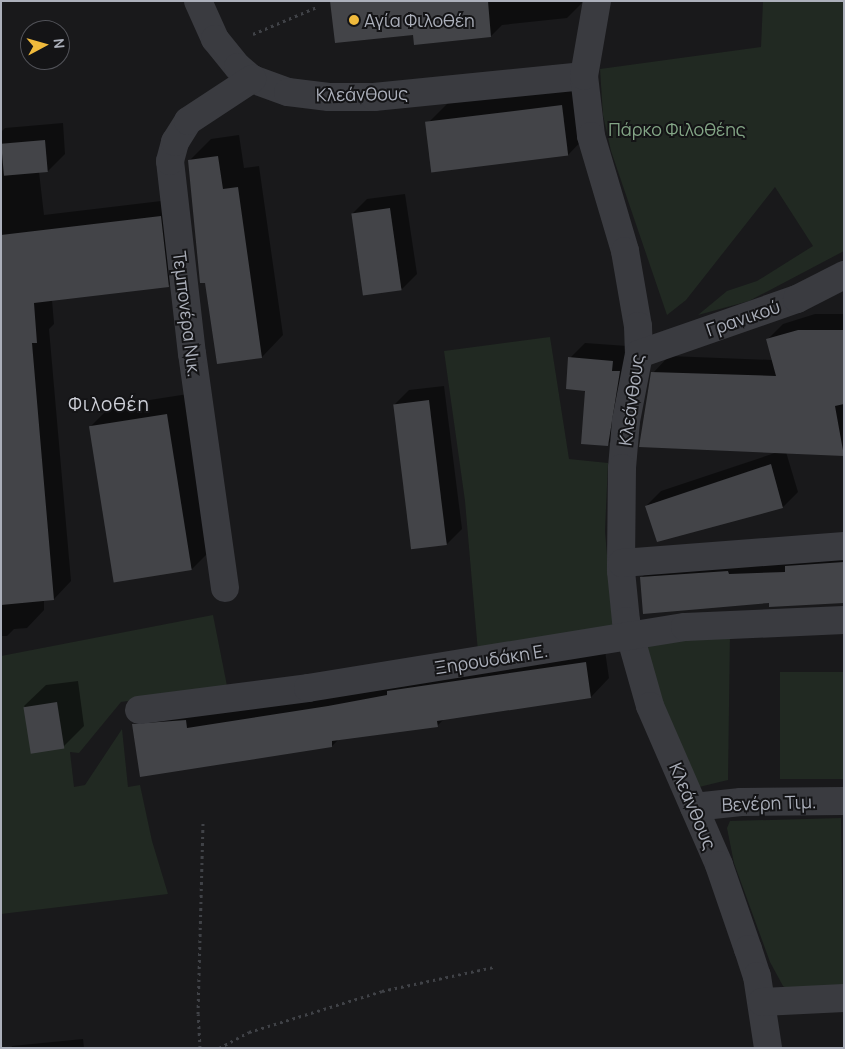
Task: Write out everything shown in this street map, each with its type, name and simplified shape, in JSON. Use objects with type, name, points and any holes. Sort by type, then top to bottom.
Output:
[{"type":"street","name":"Κλεάνθους","points":[[198,1],[223,51],[252,79],[288,92],[352,98],[584,76],[591,136],[630,275],[639,354],[623,443],[622,563],[629,636],[650,706],[694,807],[740,926],[762,1002],[768,1048]]},
{"type":"street","points":[[584,76],[597,1]]},
{"type":"street","name":"Τεμπονέρα Νικ.","points":[[225,588],[192,354],[170,161],[175,142],[188,121],[252,79]]},
{"type":"street","name":"Γρανικού","points":[[639,354],[840,284]]},
{"type":"street","points":[[622,563],[844,546]]},
{"type":"street","name":"Ξηρουδάκη Ε.","points":[[139,710],[308,688],[629,636],[746,622],[844,620]]},
{"type":"street","name":"Βενέρη Τιμ.","points":[[694,807],[741,802],[844,801]]},
{"type":"street","points":[[762,1002],[844,998]]},
{"type":"path","points":[[223,51],[250,36],[316,7]]},
{"type":"path","points":[[200,1048],[198,1014],[203,822]]},
{"type":"path","points":[[219,1048],[249,1032],[373,994],[494,967]]},
{"type":"green space","name":"Πάρκο Φιλοθέης","points":[[763,1],[844,1],[844,251],[749,301],[698,315],[727,291],[757,281],[813,246],[775,187],[686,300],[667,315],[611,151],[603,115],[600,69],[761,47]]},
{"type":"green space","points":[[550,337],[569,459],[608,463],[605,531],[613,627],[478,652],[465,501],[444,351]]},
{"type":"green space","points":[[213,615],[227,686],[121,702],[79,753],[70,752],[74,787],[85,785],[122,729],[128,787],[140,785],[152,841],[168,894],[1,914],[1,656]]},
{"type":"green space","points":[[730,631],[728,780],[699,787],[646,663],[645,642]]},
{"type":"green space","points":[[780,672],[844,672],[844,779],[780,779]]},
{"type":"green space","points":[[841,818],[844,989],[791,991],[783,986],[770,962],[734,863],[727,828],[730,821]]},
{"type":"building","points":[[330,1],[488,1],[491,37],[414,45],[413,35],[335,43]]},
{"type":"building","points":[[562,105],[568,156],[431,172],[425,122]]},
{"type":"building","points":[[45,140],[48,172],[4,176],[1,144]]},
{"type":"building","points":[[218,156],[223,189],[238,187],[262,358],[217,364],[205,283],[200,283],[188,160]]},
{"type":"building","points":[[390,208],[402,290],[363,296],[351,213]]},
{"type":"building","points":[[161,216],[169,287],[34,303],[37,343],[32,343],[54,600],[1,605],[1,235]]},
{"type":"building","points":[[798,330],[844,330],[844,404],[835,406],[844,456],[639,447],[651,372],[776,376],[766,339]]},
{"type":"building","points":[[568,357],[613,361],[612,371],[620,371],[608,446],[581,444],[585,391],[566,389]]},
{"type":"building","points":[[429,400],[447,545],[411,549],[393,404]]},
{"type":"building","points":[[167,414],[192,570],[114,582],[89,426]]},
{"type":"building","points":[[771,464],[783,508],[657,542],[645,506]]},
{"type":"building","points":[[844,562],[844,603],[769,607],[769,603],[643,614],[640,577],[728,571],[729,574],[785,572],[785,566]]},
{"type":"building","points":[[586,662],[591,698],[437,721],[438,727],[332,741],[332,747],[140,777],[132,724],[186,720],[187,728],[328,706],[387,695],[387,691]]},
{"type":"building","points":[[57,702],[64,748],[31,754],[23,707]]},
{"type":"place","name":"Αγία Φιλοθέη","points":[[354,20]]},
{"type":"district","name":"Φιλοθέη","points":[[109,405]]}]
